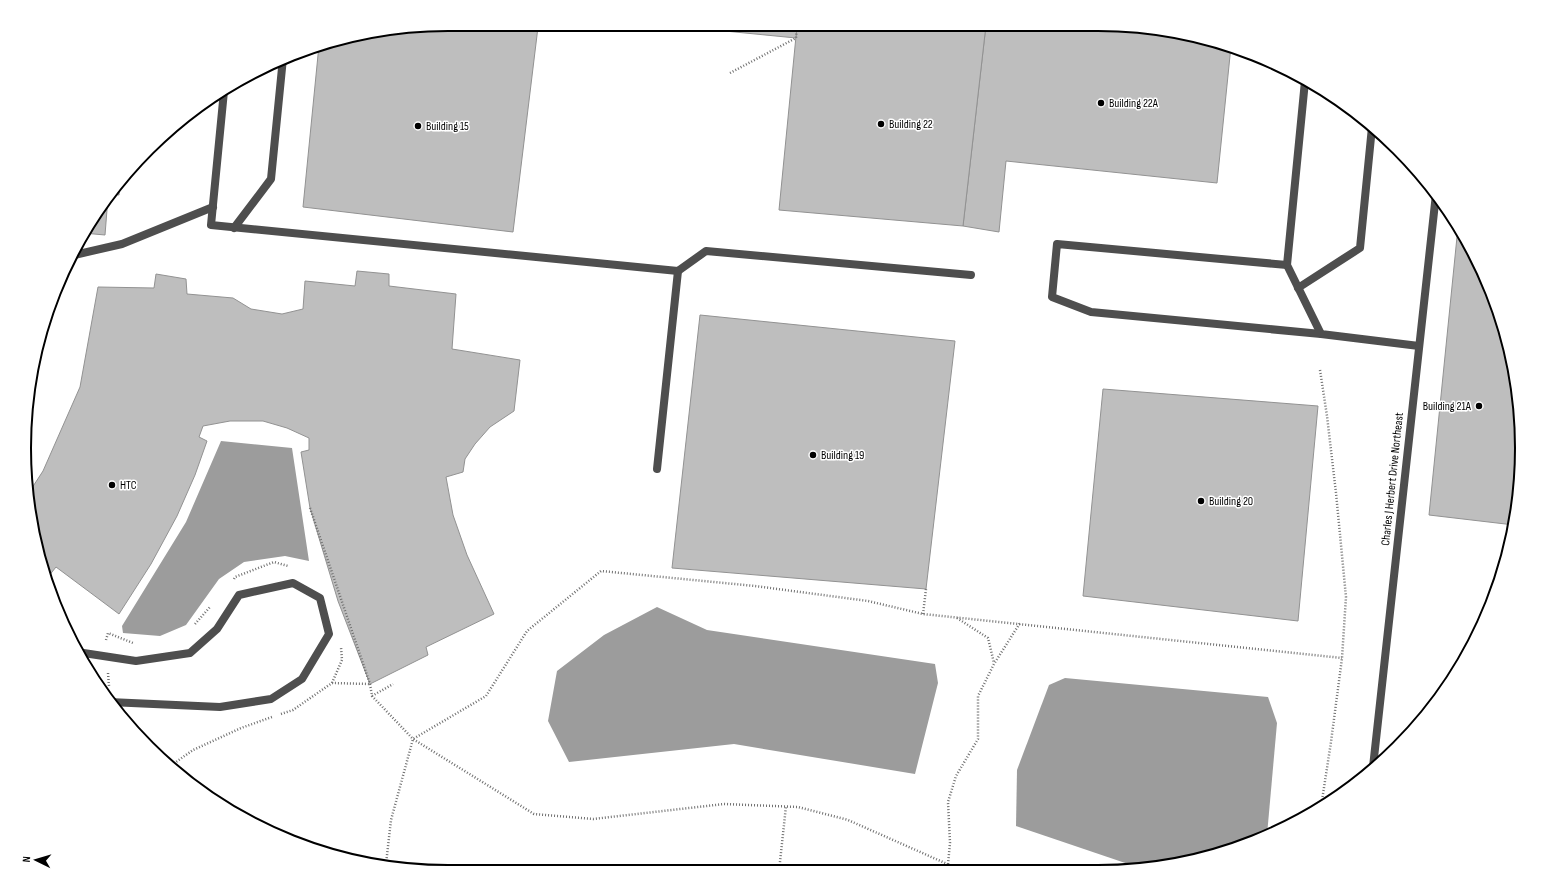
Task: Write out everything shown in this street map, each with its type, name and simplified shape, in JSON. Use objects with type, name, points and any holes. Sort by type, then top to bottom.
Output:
[{"type":"street","points":[[234,228],[271,179],[282,66]]},
{"type":"street","points":[[1305,86],[1287,265],[1321,334]]},
{"type":"street","points":[[223,96],[211,224],[234,228],[678,271],[706,251],[971,275]]},
{"type":"street","points":[[1298,288],[1360,248],[1371,133]]},
{"type":"street","name":"Charles J Herbert Drive Northeast","points":[[1374,761],[1435,202]]},
{"type":"street","points":[[79,254],[122,244],[213,207]]},
{"type":"street","points":[[1287,265],[1057,244],[1052,297],[1091,312],[1321,334],[1419,346]]},
{"type":"street","points":[[657,469],[678,271]]},
{"type":"street","points":[[86,653],[136,661],[190,653],[217,629],[239,595],[293,583],[320,598],[329,634],[302,679],[271,699],[220,707],[117,702]]},
{"type":"path","points":[[730,73],[796,38],[797,31]]},
{"type":"path","points":[[1320,370],[1336,493],[1346,597],[1342,658],[1322,800]]},
{"type":"path","points":[[310,508],[370,684],[372,696],[413,739],[534,814],[594,819],[724,804],[798,807],[848,820],[948,864],[950,843],[948,802],[956,776],[978,739],[978,696],[994,664],[1020,623]]},
{"type":"path","points":[[231,582],[235,577],[274,562],[295,568]]},
{"type":"path","points":[[386,860],[390,820],[413,739],[486,696],[527,631],[601,571],[755,586],[868,601],[923,614],[1342,658]]},
{"type":"path","points":[[923,614],[926,589]]},
{"type":"path","points":[[192,628],[211,605]]},
{"type":"path","points":[[956,617],[988,638],[994,664]]},
{"type":"path","points":[[108,633],[134,643]]},
{"type":"path","points":[[332,683],[342,660],[341,645]]},
{"type":"path","points":[[372,696],[393,684]]},
{"type":"path","points":[[780,865],[786,806]]},
{"type":"shaded area","points":[[221,441],[292,448],[309,561],[285,556],[244,562],[219,579],[186,625],[160,636],[123,633],[122,626],[186,522]]},
{"type":"shaded area","points":[[657,607],[707,630],[935,664],[938,683],[915,774],[734,744],[569,762],[548,721],[557,671],[604,635]]},
{"type":"shaded area","points":[[1065,678],[1268,697],[1277,723],[1268,829],[1232,843],[1206,851],[1179,857],[1127,864],[1016,826],[1017,770],[1049,685]]},
{"type":"building","name":"Building 15","points":[[538,31],[513,232],[303,207],[318,52],[367,39],[421,32]]},
{"type":"building","points":[[725,31],[797,31],[796,38]]},
{"type":"building","name":"Building 22","points":[[797,31],[985,31],[963,226],[779,210]]},
{"type":"building","name":"Building 22A","points":[[985,31],[1125,32],[1179,39],[1230,52],[1217,183],[1006,161],[999,232],[963,226]]},
{"type":"building","points":[[107,208],[105,235],[90,234]]},
{"type":"building","name":"Building 21A","points":[[1457,237],[1483,288],[1501,340],[1507,367],[1514,421],[1514,475],[1508,524],[1429,515]]},
{"type":"building","name":"HTC","points":[[357,271],[389,274],[389,286],[456,294],[452,349],[520,360],[514,411],[490,427],[475,444],[465,459],[463,472],[446,477],[453,515],[467,555],[494,614],[426,647],[428,655],[370,684],[338,601],[310,508],[301,452],[309,450],[309,438],[287,428],[263,421],[230,421],[203,426],[199,437],[207,441],[195,475],[177,516],[151,564],[119,614],[56,567],[50,574],[39,529],[33,486],[43,471],[80,387],[98,287],[154,288],[156,274],[186,279],[187,294],[233,298],[251,309],[282,314],[303,309],[305,281],[355,286]]},
{"type":"building","name":"Building 19","points":[[700,315],[955,341],[926,589],[672,568]]},
{"type":"building","name":"Building 20","points":[[1103,389],[1318,406],[1298,621],[1083,596]]},
{"type":"place","name":"Building 22A","points":[[1101,103]]},
{"type":"place","name":"Building 22","points":[[881,124]]},
{"type":"place","name":"Building 15","points":[[418,126]]},
{"type":"place","name":"Building 21A","points":[[1479,406]]},
{"type":"place","name":"Building 19","points":[[813,455]]},
{"type":"place","name":"HTC","points":[[112,485]]},
{"type":"place","name":"Building 20","points":[[1201,501]]}]
